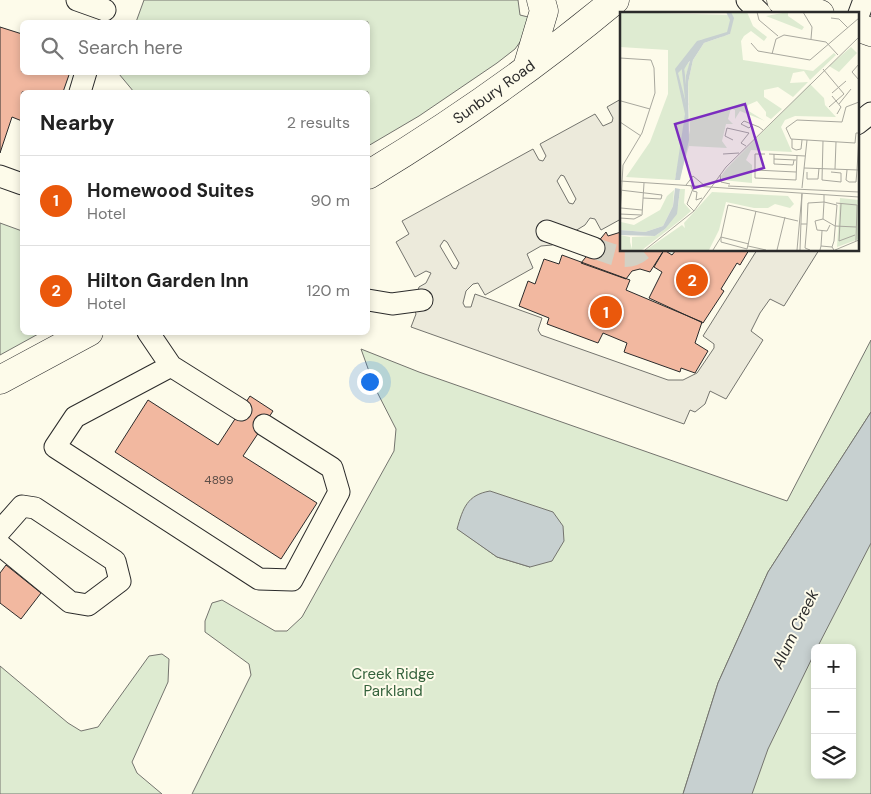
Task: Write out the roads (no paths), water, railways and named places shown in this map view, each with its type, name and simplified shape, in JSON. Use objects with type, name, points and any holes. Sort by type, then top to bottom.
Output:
[{"type":"main road","points":[[527,68],[544,11],[541,0]]},
{"type":"main road","name":"Sunbury Road","points":[[370,173],[430,138],[579,30],[615,0]]},
{"type":"main road","points":[[781,0],[814,12]]},
{"type":"main road","points":[[820,0],[835,12]]},
{"type":"main road","points":[[858,27],[871,32]]},
{"type":"main road","points":[[0,380],[83,335]]},
{"type":"lane","points":[[77,0],[105,11]]},
{"type":"lane","points":[[747,0],[758,12]]},
{"type":"lane","points":[[858,16],[864,0]]},
{"type":"lane","points":[[81,90],[85,75]]},
{"type":"lane","points":[[858,123],[871,113]]},
{"type":"lane","points":[[0,176],[20,183]]},
{"type":"lane","points":[[547,231],[594,248]]},
{"type":"lane","points":[[370,300],[392,304],[422,300]]},
{"type":"lane","points":[[150,335],[171,366],[241,410]]},
{"type":"lane","points":[[171,366],[75,417],[55,448],[259,579],[292,580],[339,492],[332,468],[264,425]]},
{"type":"lane","points":[[0,531],[22,506],[35,508],[115,562],[120,581],[88,605],[70,602],[0,545]]},
{"type":"water","name":"Alum Creek","points":[[871,412],[871,543],[819,644],[811,644],[811,660],[768,749],[752,794],[683,794],[718,683],[768,572]]},
{"type":"water","points":[[490,491],[553,512],[563,526],[564,541],[552,561],[530,567],[497,557],[457,529],[461,515],[471,499]]},
{"type":"tunnel","points":[[594,248],[618,256],[630,256],[640,251]]},
{"type":"place","name":"Hilton Garden Inn","points":[[692,280]]},
{"type":"place","name":"Homewood Suites","points":[[606,312]]},
{"type":"park label","name":"Creek Ridge Parkland","points":[[393,682]]}]
